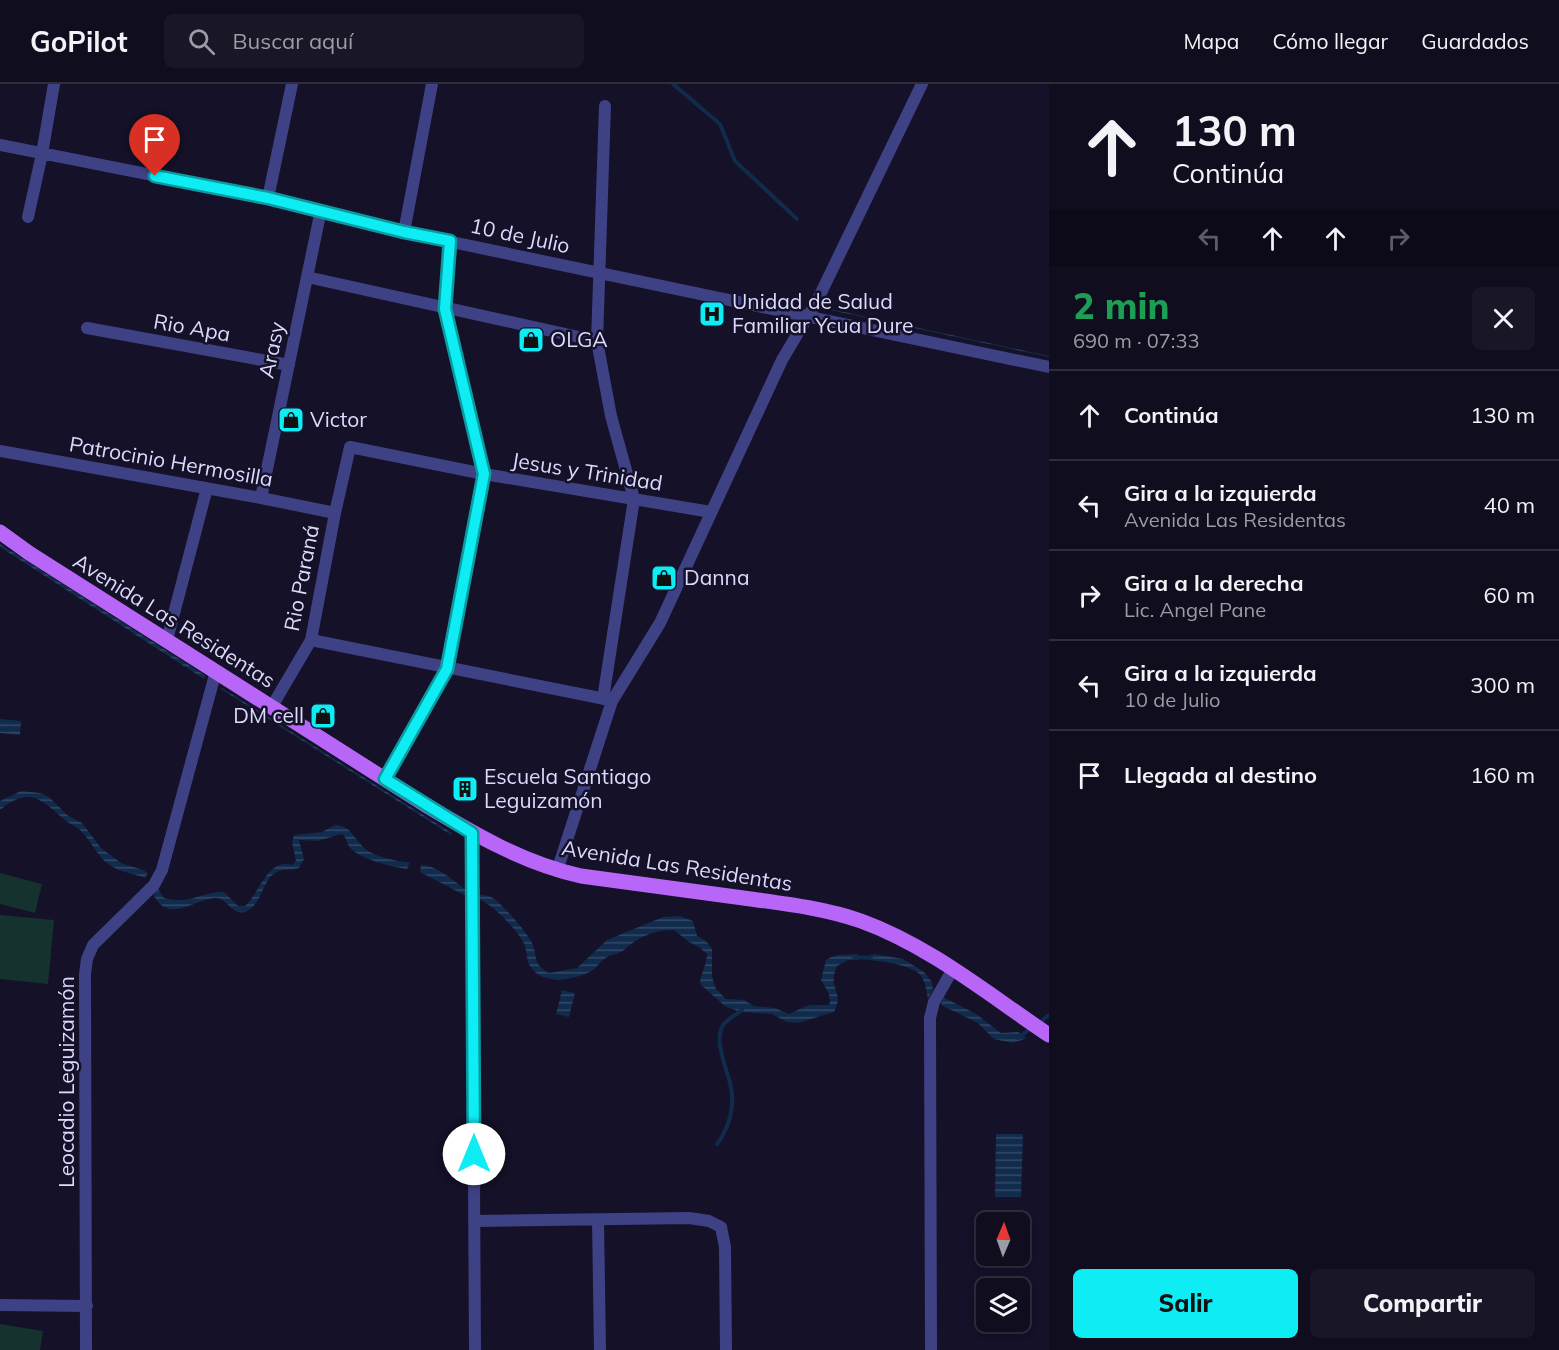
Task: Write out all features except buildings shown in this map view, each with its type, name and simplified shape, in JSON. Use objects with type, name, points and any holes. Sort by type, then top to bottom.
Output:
[{"type":"main road","name":"Avenida Las Residentas","points":[[0,532],[29,553],[385,779],[472,833],[510,852],[557,871],[581,876],[798,905],[861,921],[893,934],[953,969],[1049,1035]]},
{"type":"street","points":[[28,217],[54,84]]},
{"type":"street","points":[[268,198],[292,84]]},
{"type":"street","points":[[404,232],[432,84]]},
{"type":"street","points":[[607,700],[660,623],[782,360],[817,301],[922,84]]},
{"type":"street","points":[[557,871],[607,700],[634,499],[611,416],[597,341],[604,106]]},
{"type":"street","name":"10 de Julio","points":[[0,145],[268,198],[404,232],[1049,367]]},
{"type":"street","name":"Arasy","points":[[261,498],[321,210]]},
{"type":"street","points":[[385,779],[447,669],[484,474],[445,309],[450,241]]},
{"type":"street","points":[[307,277],[597,341]]},
{"type":"street","name":"Rio Apa","points":[[87,328],[289,365]]},
{"type":"street","name":"Jesus y Trinidad","points":[[350,447],[484,474],[711,512]]},
{"type":"street","name":"Rio Paraná","points":[[272,708],[311,640],[334,513],[350,447]]},
{"type":"street","name":"Patrocinio Hermosilla","points":[[0,451],[334,513]]},
{"type":"street","points":[[167,640],[207,488]]},
{"type":"street","points":[[311,640],[607,700]]},
{"type":"street","name":"Leocadio Leguizamón","points":[[86,1350],[85,974],[87,959],[93,945],[154,885],[162,870],[216,671]]},
{"type":"street","points":[[472,833],[475,1350]]},
{"type":"street","points":[[932,1350],[930,1018],[936,996],[953,969]]},
{"type":"street","points":[[474,1221],[689,1218],[709,1221],[721,1227],[725,1247],[726,1350]]},
{"type":"street","points":[[598,1220],[600,1350]]},
{"type":"street","points":[[0,1305],[87,1306]]},
{"type":"green space","points":[[0,873],[42,884],[35,913],[0,904]]},
{"type":"green space","points":[[0,915],[54,920],[48,984],[0,979]]},
{"type":"green space","points":[[0,1324],[43,1331],[40,1350],[0,1350]]},
{"type":"water","points":[[830,310],[1049,356],[1049,357]]},
{"type":"water","points":[[0,544],[206,676],[204,679],[0,547]]},
{"type":"water","points":[[221,689],[452,833],[451,835]]},
{"type":"water","points":[[0,719],[21,721],[20,735],[0,733]]},
{"type":"water","points":[[21,791],[40,793],[49,797],[67,815],[82,823],[101,848],[121,863],[148,873],[145,878],[111,866],[79,829],[35,798],[20,798],[0,810],[0,801]]},
{"type":"water","points":[[335,825],[346,828],[372,853],[410,862],[407,869],[359,855],[353,851],[342,834],[317,841],[299,840],[304,859],[299,868],[280,871],[272,875],[256,903],[247,911],[238,912],[215,898],[182,908],[166,908],[153,894],[158,889],[164,898],[182,900],[224,892],[238,906],[245,906],[270,871],[283,864],[292,865],[296,861],[292,842],[294,835],[322,832]]},
{"type":"water","points":[[421,865],[445,874],[466,890],[466,896],[420,872]]},
{"type":"water","points":[[479,894],[493,898],[514,918],[531,941],[540,966],[549,973],[577,968],[607,940],[663,917],[680,916],[693,921],[697,936],[706,941],[712,949],[712,977],[716,989],[726,999],[744,1000],[754,1006],[775,1008],[789,1014],[809,1005],[828,1005],[830,1003],[829,994],[821,980],[826,960],[838,955],[858,954],[858,960],[848,960],[837,966],[834,980],[838,1000],[834,1012],[798,1023],[787,1022],[772,1014],[740,1012],[725,1006],[701,985],[707,954],[674,930],[660,931],[640,938],[622,951],[602,960],[583,975],[558,980],[542,976],[530,966],[524,943],[518,935],[497,911],[479,899]]},
{"type":"water","points":[[869,955],[903,959],[924,972],[932,982],[933,990],[928,999],[920,974],[900,965],[868,960]]},
{"type":"water","points":[[562,990],[575,993],[569,1017],[556,1014]]},
{"type":"water","points":[[943,997],[976,1014],[1001,1033],[1018,1032],[1027,1038],[1013,1043],[994,1039],[978,1023],[941,1005]]},
{"type":"water","points":[[996,1134],[1023,1134],[1021,1197],[995,1197]]},
{"type":"waterway","points":[[673,84],[720,124],[735,161],[797,219]]},
{"type":"waterway","points":[[854,957],[871,958]]},
{"type":"waterway","points":[[717,1144],[728,1124],[732,1102],[731,1087],[720,1046],[721,1030],[726,1022],[742,1010]]},
{"type":"waterway","points":[[1038,1024],[1049,1015]]},
{"type":"waterway","points":[[1018,1038],[1031,1028]]},
{"type":"place","name":"Unidad de Salud Familiar Ycua Dure","points":[[712,314]]},
{"type":"place","name":"OLGA","points":[[531,340]]},
{"type":"place","name":"Victor","points":[[291,420]]},
{"type":"place","name":"Danna","points":[[664,578]]},
{"type":"place","name":"DM cell","points":[[323,716]]},
{"type":"place","name":"Escuela Santiago Leguizamón","points":[[465,789]]},
{"type":"route","points":[[155,176],[268,198],[404,232],[450,241],[445,309],[484,474],[447,669],[385,779],[472,833],[474,1154]]}]
